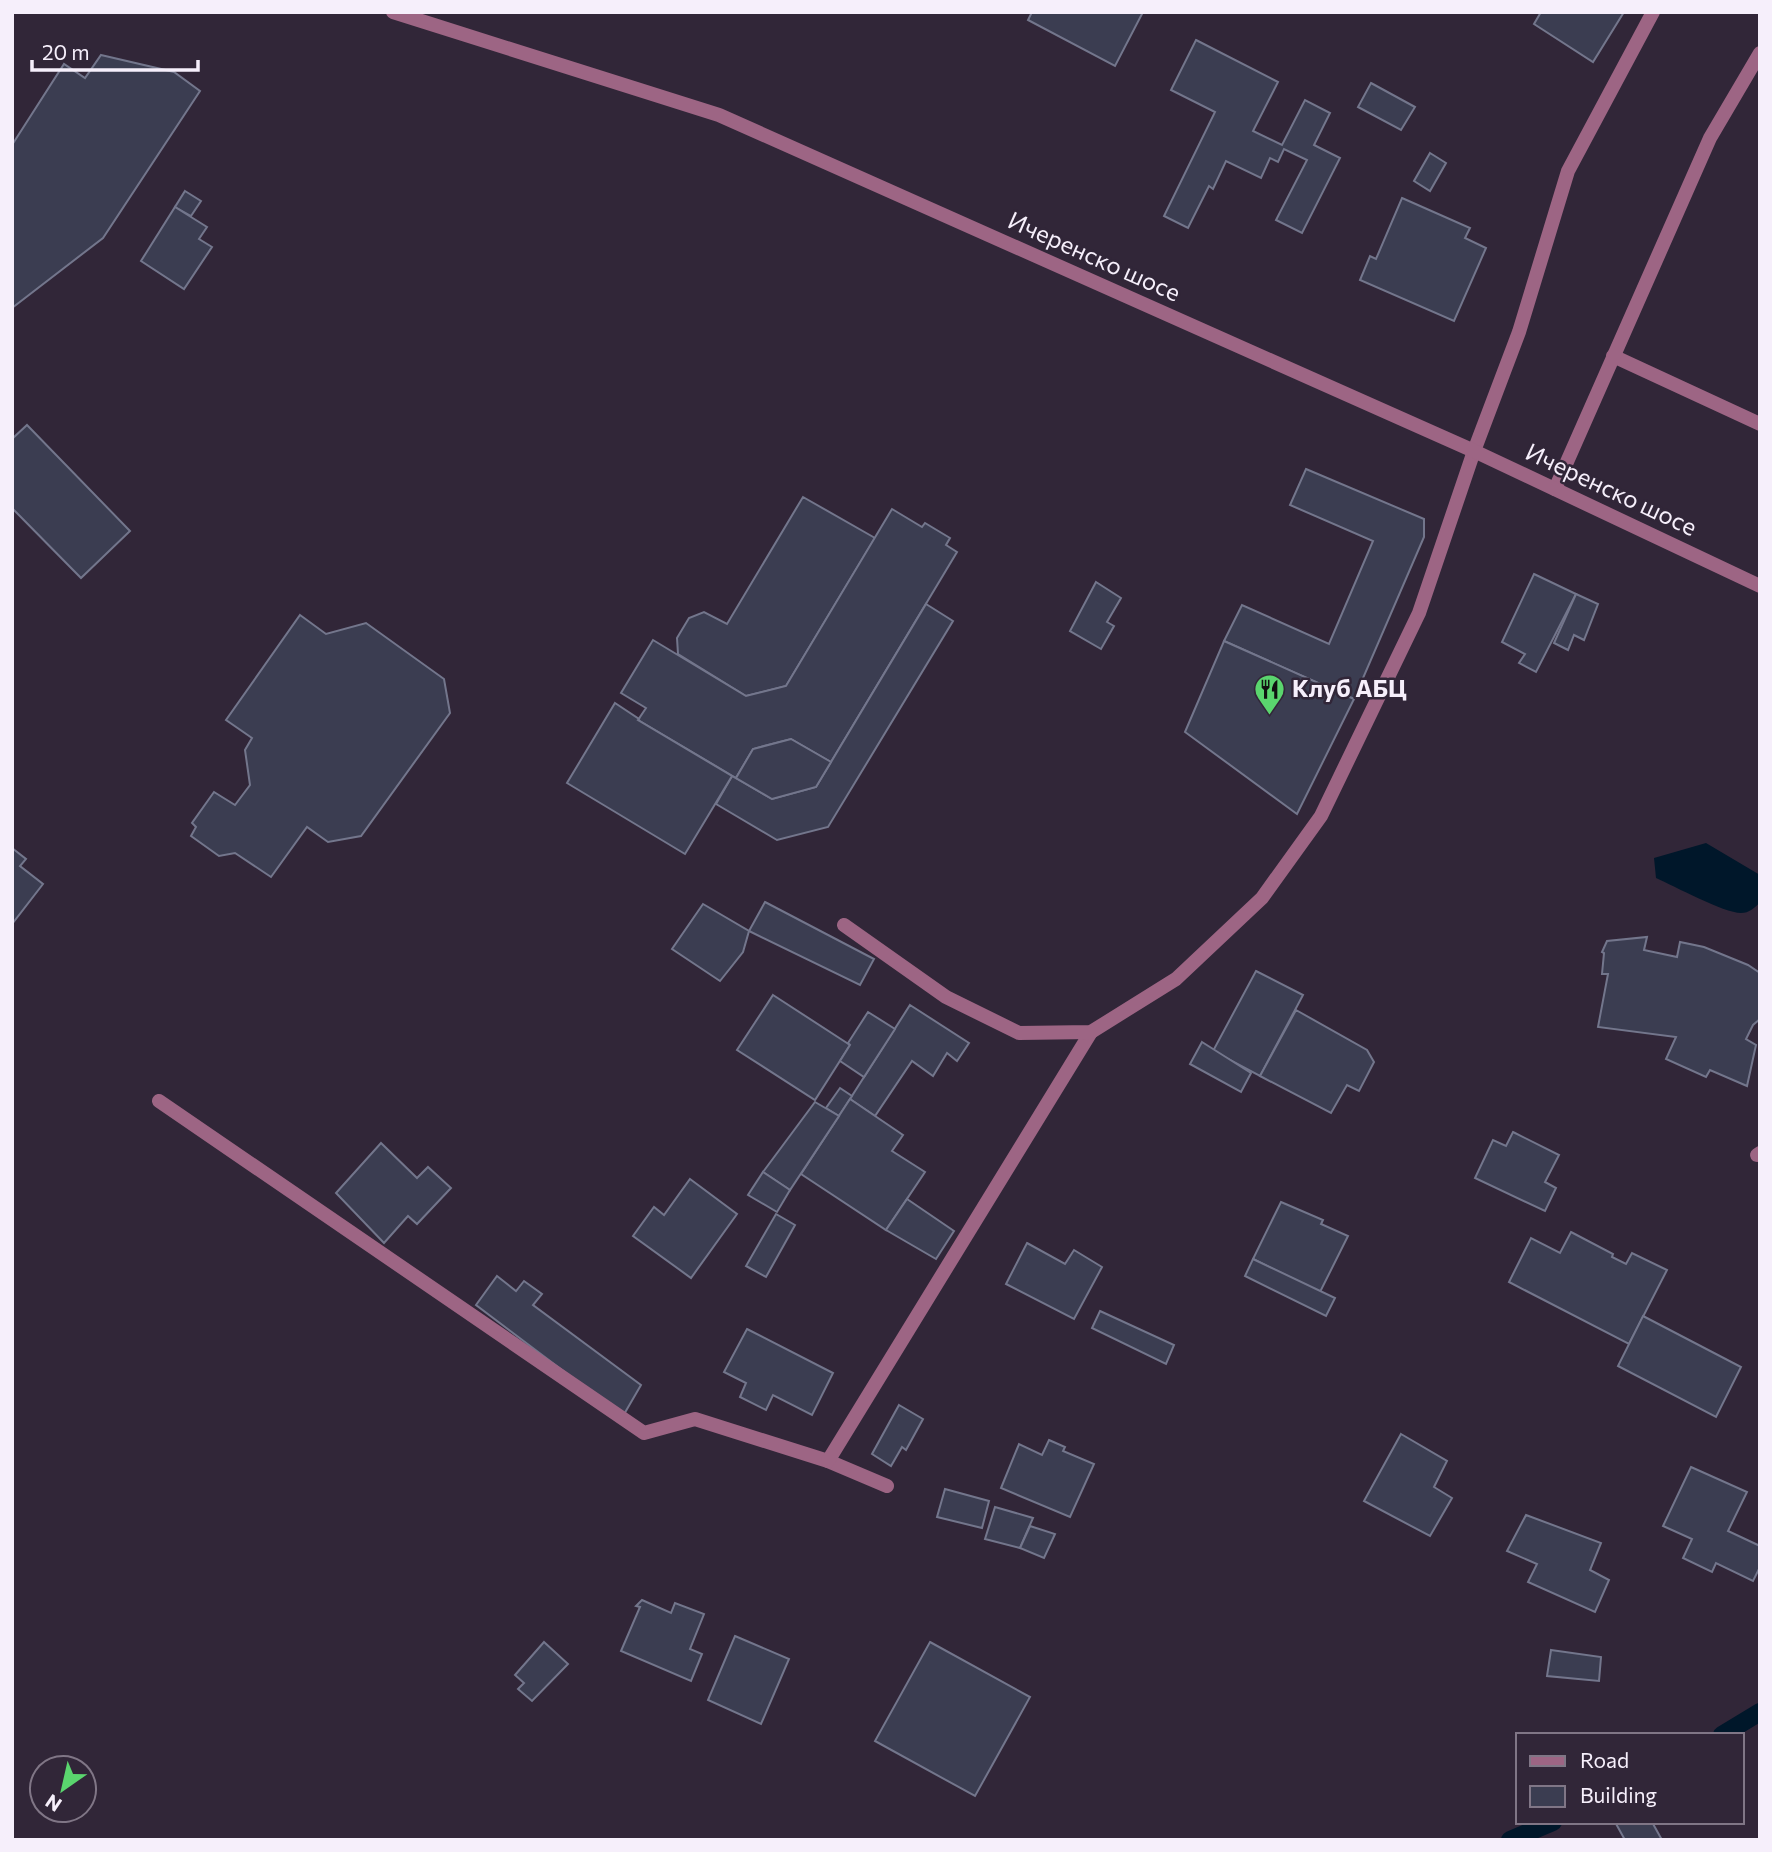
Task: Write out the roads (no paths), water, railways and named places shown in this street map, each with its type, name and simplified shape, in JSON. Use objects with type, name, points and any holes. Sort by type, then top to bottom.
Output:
[{"type":"street","name":"Ичеренско шосе","points":[[393,12],[719,116],[1474,451],[1760,586]]},
{"type":"street","points":[[828,1461],[1091,1032],[1176,979],[1262,898],[1321,816],[1419,613],[1474,451],[1519,332],[1568,172],[1653,12]]},
{"type":"street","points":[[1555,489],[1710,138],[1760,53]]},
{"type":"street","points":[[1613,356],[1760,424]]},
{"type":"street","points":[[844,925],[946,997],[1019,1033],[1091,1032]]},
{"type":"street","points":[[159,1101],[644,1433],[695,1419],[828,1461],[887,1486]]},
{"type":"water","points":[[1706,843],[1760,875],[1760,902],[1752,910],[1741,913],[1723,909],[1656,878],[1654,858]]},
{"type":"waterway","points":[[1725,1733],[1760,1712]]},
{"type":"waterway","points":[[1510,1840],[1548,1824]]},
{"type":"place","name":"Клуб АБЦ","points":[[1269,716]]}]
